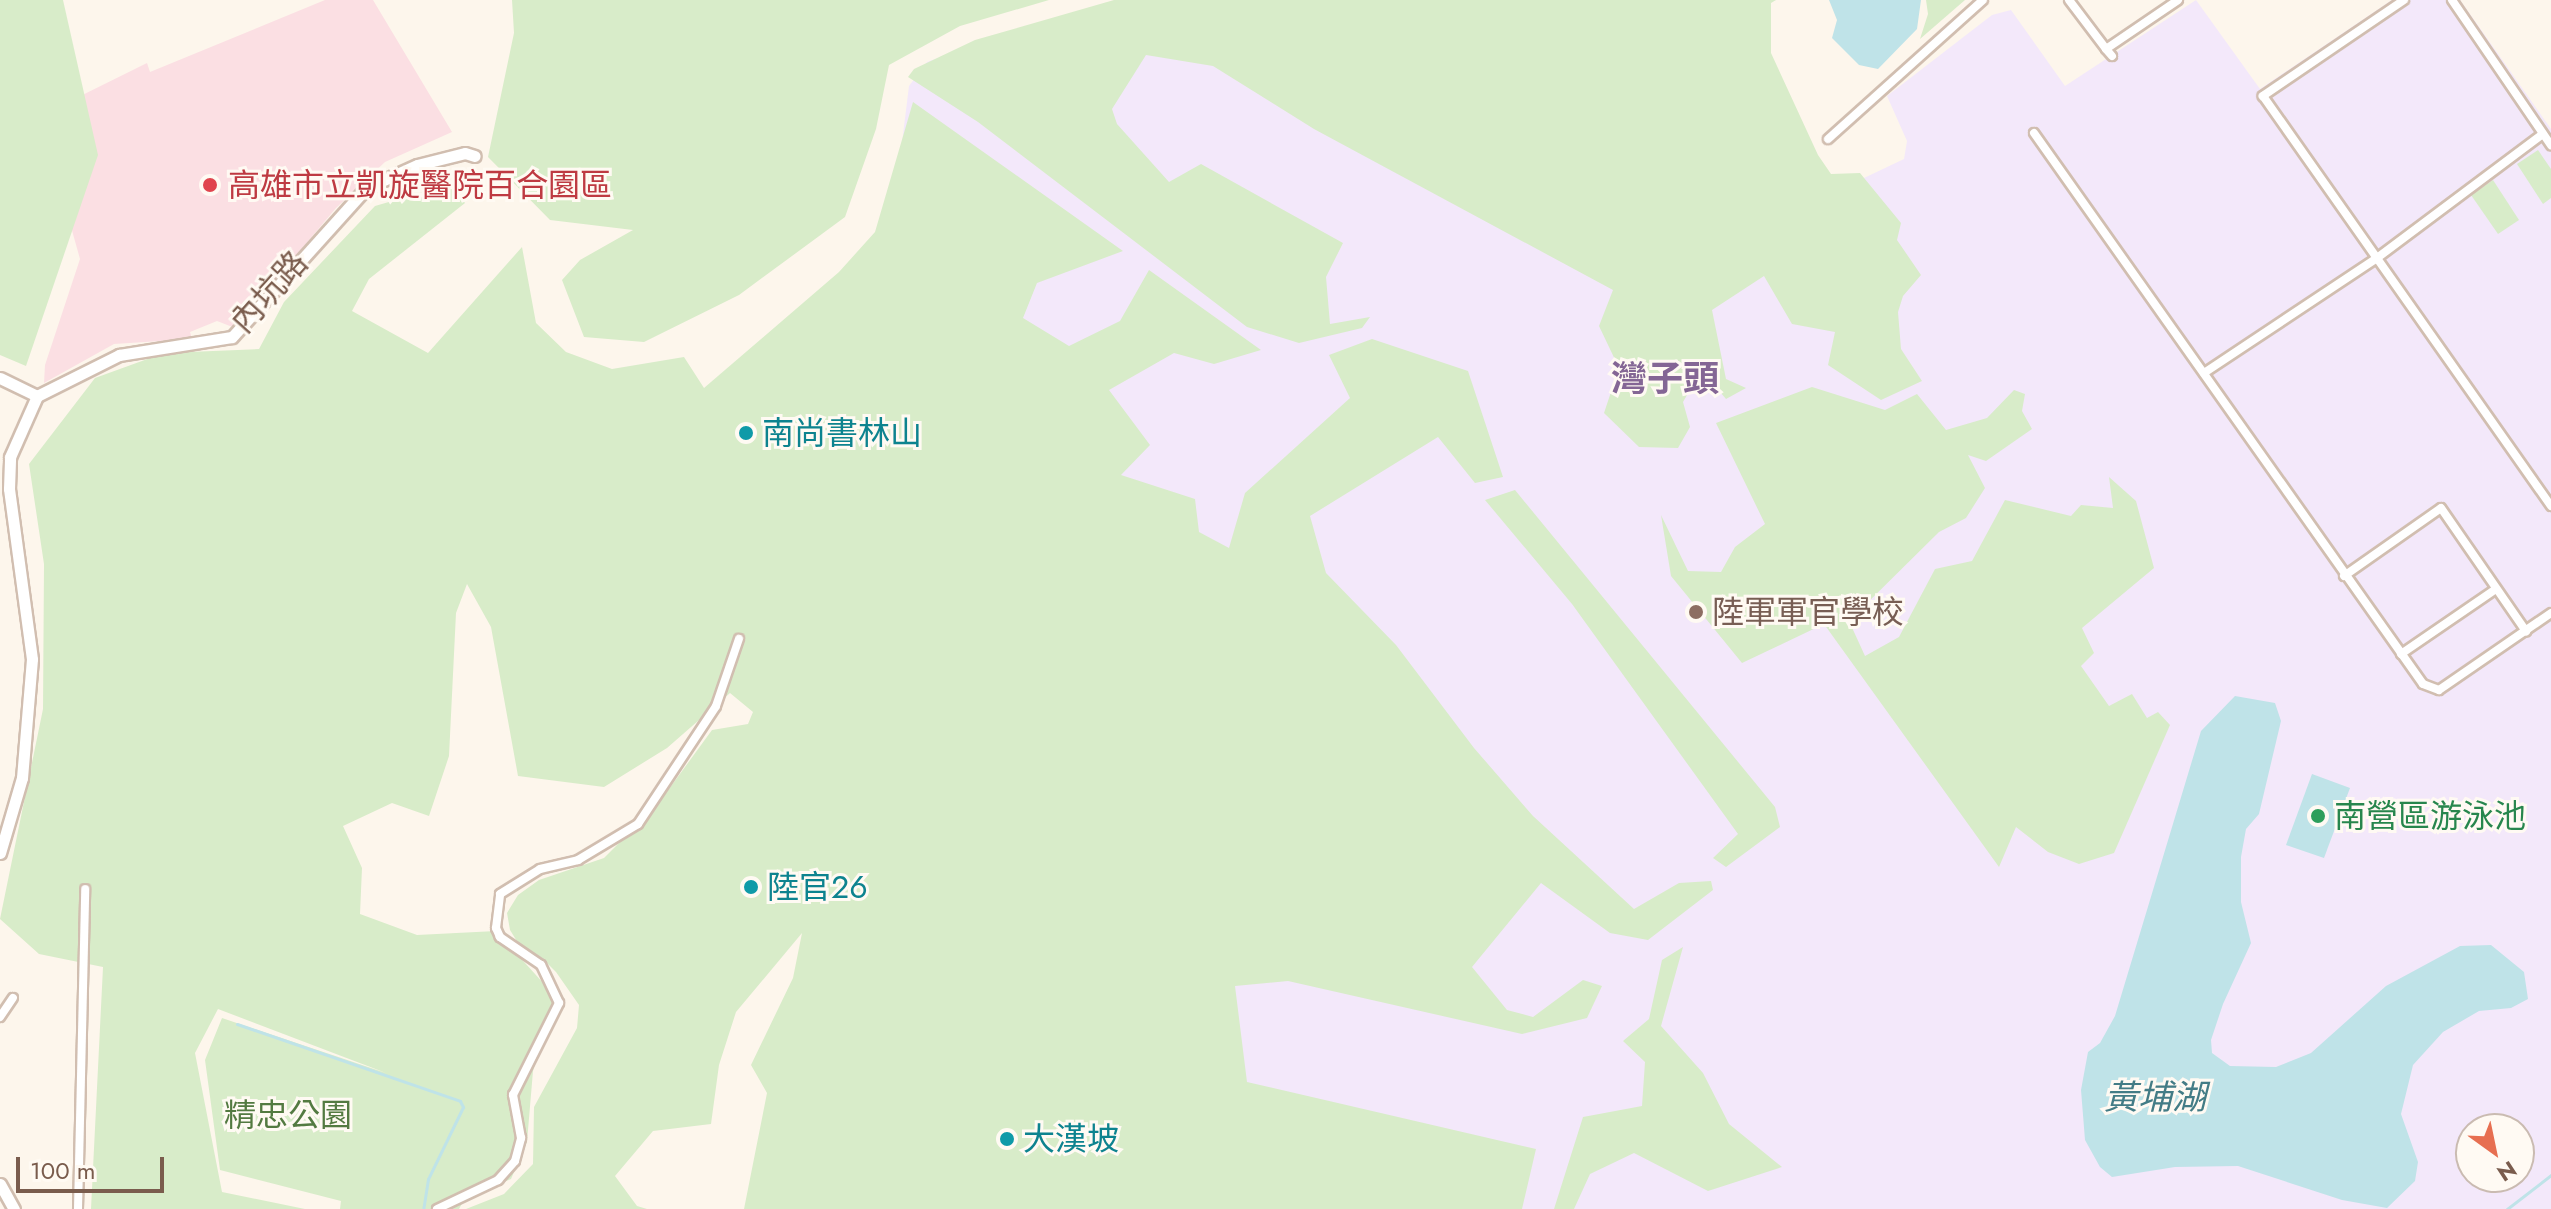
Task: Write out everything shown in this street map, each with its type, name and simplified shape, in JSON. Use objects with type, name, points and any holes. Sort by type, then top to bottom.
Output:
[{"type":"street","points":[[1828,139],[1983,0]]},
{"type":"street","points":[[2069,0],[2109,53],[2178,0]]},
{"type":"street","points":[[2404,0],[2263,96],[2551,506]]},
{"type":"street","points":[[2452,0],[2551,145]]},
{"type":"street","points":[[2034,133],[2423,684],[2439,690],[2551,613]]},
{"type":"street","points":[[2204,373],[2377,258],[2543,134]]},
{"type":"street","name":"內坑路","points":[[37,396],[119,355],[232,337],[366,188],[417,165],[465,153],[475,156]]},
{"type":"street","points":[[0,378],[37,396],[10,457],[9,489],[32,659],[22,778],[0,853]]},
{"type":"street","points":[[2344,576],[2441,508],[2526,631]]},
{"type":"street","points":[[2401,654],[2496,589]]},
{"type":"street","points":[[437,1209],[498,1180],[515,1161],[521,1138],[513,1095],[559,1003],[541,965],[500,937],[500,894],[540,869],[578,860],[638,824],[716,706],[739,639]]},
{"type":"street","points":[[78,1209],[85,889]]},
{"type":"street","points":[[0,1017],[13,998]]},
{"type":"street","points":[[0,1184],[14,1209]]},
{"type":"shaded area","name":"高雄市立凱旋醫院百合園區","points":[[325,0],[373,0],[452,132],[385,162],[336,208],[235,328],[217,321],[190,332],[192,339],[114,344],[44,383],[45,365],[80,259],[40,116],[147,63],[150,72]]},
{"type":"shaded area","name":"陸軍軍官學校","points":[[2196,0],[2260,89],[2392,0],[2460,0],[2551,129],[2551,1209],[1095,1209],[898,175],[909,86],[927,62],[991,39],[1097,15],[1845,187],[1904,159],[1907,141],[1887,96],[1992,15],[2011,10],[2065,86]]},
{"type":"green space","points":[[0,0],[63,0],[98,155],[26,366],[0,355]]},
{"type":"green space","points":[[512,0],[1049,0],[960,26],[889,65],[876,129],[845,217],[739,295],[644,342],[584,337],[562,280],[580,260],[633,230],[550,220],[488,157],[514,33]]},
{"type":"green space","points":[[1114,0],[1776,0],[1771,3],[1771,53],[1818,155],[1831,174],[1860,173],[1901,223],[1897,240],[1921,275],[1903,296],[1898,312],[1901,349],[1922,381],[1881,400],[1828,365],[1835,332],[1792,324],[1764,276],[1712,310],[1726,379],[1746,388],[1726,399],[1710,380],[1694,383],[1683,402],[1690,427],[1678,448],[1639,447],[1604,413],[1619,368],[1599,326],[1613,290],[1314,129],[1213,66],[1146,55],[1112,109],[1117,124],[1169,182],[1201,164],[1343,243],[1326,277],[1330,324],[1370,317],[1362,328],[1299,343],[1247,327],[978,122],[908,77],[914,69],[975,40]]},
{"type":"green space","points":[[1926,0],[1965,0],[1920,39],[1928,14]]},
{"type":"green space","name":"精忠公園","points":[[913,102],[1123,251],[1037,283],[1023,318],[1069,346],[1120,321],[1149,270],[1261,350],[1214,364],[1174,353],[1109,390],[1150,445],[1121,475],[1195,499],[1199,532],[1229,548],[1245,493],[1350,398],[1329,355],[1372,339],[1468,371],[1503,477],[1475,483],[1438,437],[1310,516],[1326,573],[1396,645],[1474,748],[1533,816],[1634,909],[1679,883],[1711,881],[1713,890],[1648,940],[1610,933],[1541,883],[1472,967],[1507,1010],[1533,1017],[1583,980],[1602,986],[1587,1018],[1522,1034],[1288,981],[1235,986],[1247,1082],[1536,1149],[1522,1209],[744,1209],[767,1093],[751,1065],[793,978],[802,933],[736,1012],[719,1065],[711,1124],[653,1131],[615,1176],[637,1206],[647,1209],[466,1209],[504,1194],[533,1164],[534,1107],[577,1028],[579,1005],[542,958],[523,951],[510,930],[507,913],[518,895],[539,880],[604,858],[658,804],[712,730],[748,724],[753,712],[730,693],[667,748],[604,787],[518,776],[491,627],[467,584],[456,613],[449,756],[429,816],[392,803],[343,826],[362,868],[360,914],[417,935],[496,931],[555,996],[533,1071],[527,1142],[511,1179],[466,1196],[459,1209],[340,1209],[341,1201],[220,1170],[205,1060],[222,1018],[386,1073],[218,1009],[195,1053],[222,1192],[305,1209],[91,1209],[103,967],[39,954],[0,919],[43,709],[44,564],[29,464],[95,378],[164,353],[259,349],[284,302],[375,206],[451,184],[465,203],[369,279],[352,311],[428,353],[522,247],[536,323],[566,352],[612,369],[684,357],[704,388],[839,272],[875,232]]},
{"type":"green space","points":[[2538,150],[2551,169],[2551,198],[2543,204],[2517,164]]},
{"type":"green space","points":[[2493,180],[2519,220],[2498,234],[2471,195]]},
{"type":"green space","points":[[1812,387],[1885,410],[1917,394],[1946,430],[1987,418],[2014,390],[2025,394],[2022,411],[2032,429],[1986,461],[1968,455],[1985,488],[1966,518],[1939,532],[1849,621],[1865,656],[1899,637],[1935,569],[1972,561],[2005,500],[2071,516],[2081,505],[2113,508],[2109,477],[2136,501],[2154,568],[2082,628],[2094,653],[2081,666],[2109,706],[2132,694],[2147,718],[2158,712],[2170,725],[2114,853],[2079,864],[2048,852],[2016,827],[1999,867],[1824,624],[1742,663],[1671,576],[1661,515],[1688,571],[1721,572],[1735,547],[1765,524],[1716,423]]},
{"type":"green space","points":[[1515,490],[1775,807],[1780,827],[1726,867],[1713,858],[1738,834],[1572,604],[1485,500]]},
{"type":"green space","points":[[1683,947],[1661,1026],[1703,1073],[1729,1124],[1782,1167],[1708,1191],[1634,1153],[1590,1174],[1574,1209],[1554,1209],[1583,1117],[1642,1106],[1645,1062],[1623,1041],[1649,1019],[1662,960]]},
{"type":"water","points":[[1829,0],[1921,0],[1917,29],[1878,69],[1859,65],[1832,38],[1837,20]]},
{"type":"water","name":"黃埔湖","points":[[2235,696],[2275,703],[2281,721],[2259,814],[2246,829],[2241,857],[2241,902],[2251,943],[2223,1004],[2211,1040],[2212,1053],[2230,1066],[2276,1067],[2311,1053],[2386,986],[2460,946],[2491,945],[2524,972],[2528,999],[2511,1008],[2479,1011],[2443,1032],[2413,1065],[2401,1114],[2418,1162],[2415,1181],[2387,1208],[2342,1200],[2238,1166],[2175,1167],[2112,1177],[2100,1167],[2085,1140],[2081,1090],[2088,1052],[2100,1043],[2115,1016],[2201,731]]},
{"type":"water","name":"南營區游泳池","points":[[2312,774],[2350,788],[2324,858],[2286,845]]},
{"type":"waterway","points":[[237,1024],[460,1101],[463,1107],[428,1179],[423,1209]]},
{"type":"waterway","points":[[2507,1209],[2551,1175]]},
{"type":"place","name":"高雄市立凱旋醫院百合園區","points":[[210,185]]},
{"type":"place","name":"南尚書林山","points":[[746,433]]},
{"type":"place","name":"陸軍軍官學校","points":[[1696,612]]},
{"type":"place","name":"南營區游泳池","points":[[2318,816]]},
{"type":"place","name":"陸官26","points":[[751,887]]},
{"type":"place","name":"大漢坡","points":[[1007,1139]]},
{"type":"district","name":"灣子頭","points":[[1665,379]]}]
